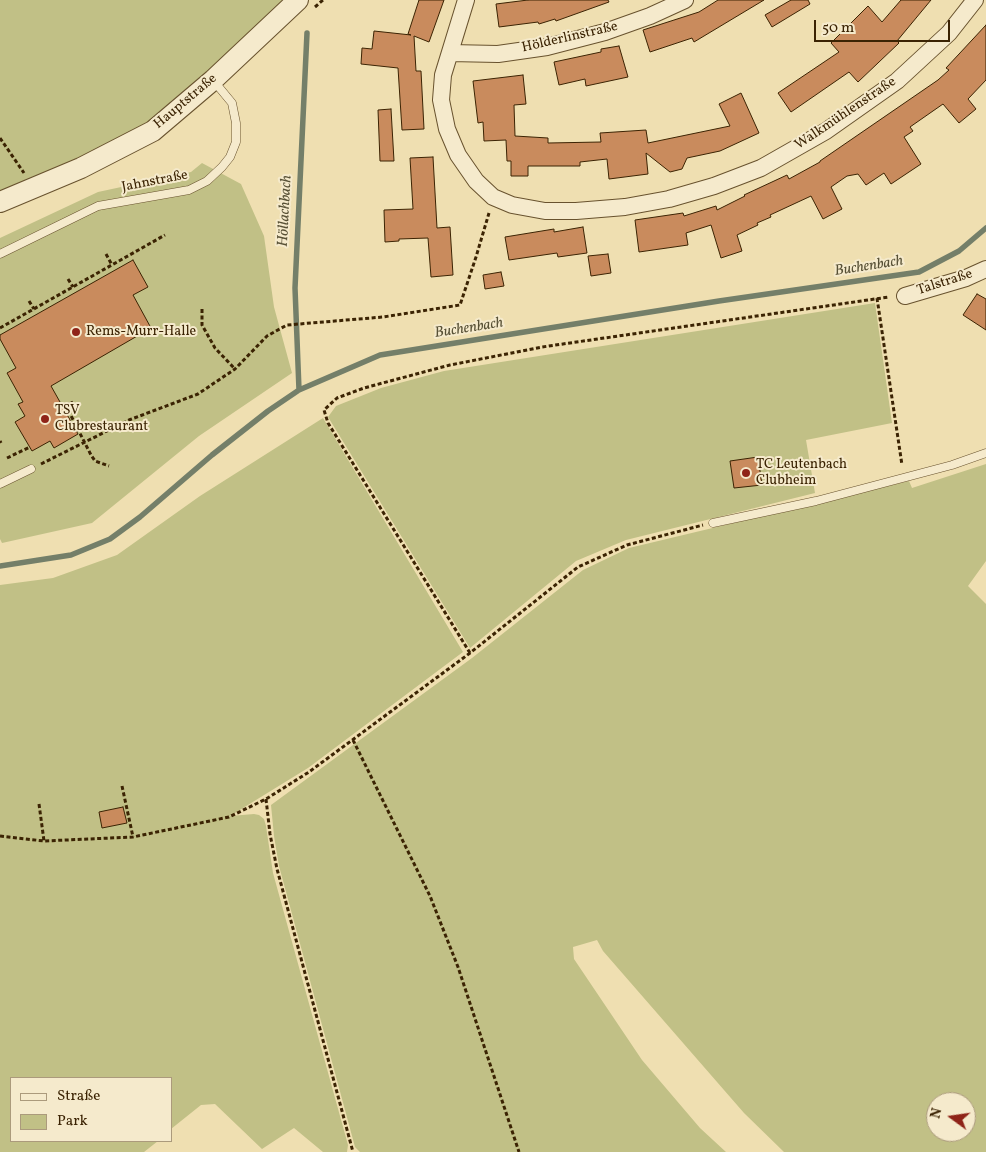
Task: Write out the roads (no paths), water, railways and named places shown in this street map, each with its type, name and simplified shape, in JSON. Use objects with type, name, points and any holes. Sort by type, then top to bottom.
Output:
[{"type":"street","name":"Hauptstraße","points":[[0,202],[80,168],[153,130],[213,80],[298,0]]},
{"type":"street","name":"Walkmühlenstraße","points":[[466,0],[443,75],[441,100],[447,129],[458,155],[476,181],[493,197],[512,205],[545,211],[576,211],[625,207],[696,191],[761,168],[826,131],[897,81],[949,33],[975,0]]},
{"type":"street","name":"Hölderlinstraße","points":[[450,53],[498,54],[547,47],[605,32],[650,16],[685,0]]},
{"type":"street","name":"Talstraße","points":[[905,296],[986,270]]},
{"type":"lane","name":"Jahnstraße","points":[[0,254],[98,206],[189,190],[207,181],[222,168],[230,157],[236,142],[236,123],[232,103],[223,95],[213,80]]},
{"type":"lane","points":[[713,523],[816,501],[952,465],[986,453]]},
{"type":"lane","points":[[0,484],[31,469]]},
{"type":"waterway","name":"Höllachbach","points":[[299,390],[295,288],[307,33]]},
{"type":"waterway","name":"Buchenbach","points":[[0,566],[71,555],[110,539],[140,517],[212,455],[268,411],[299,390],[380,355],[719,301],[919,272],[959,251],[986,228]]},
{"type":"place","name":"Rems-Murr-Halle","points":[[76,332]]},
{"type":"place","name":"TSV Clubrestaurant","points":[[45,419]]},
{"type":"place","name":"TC Leutenbach Clubheim","points":[[746,473]]}]
